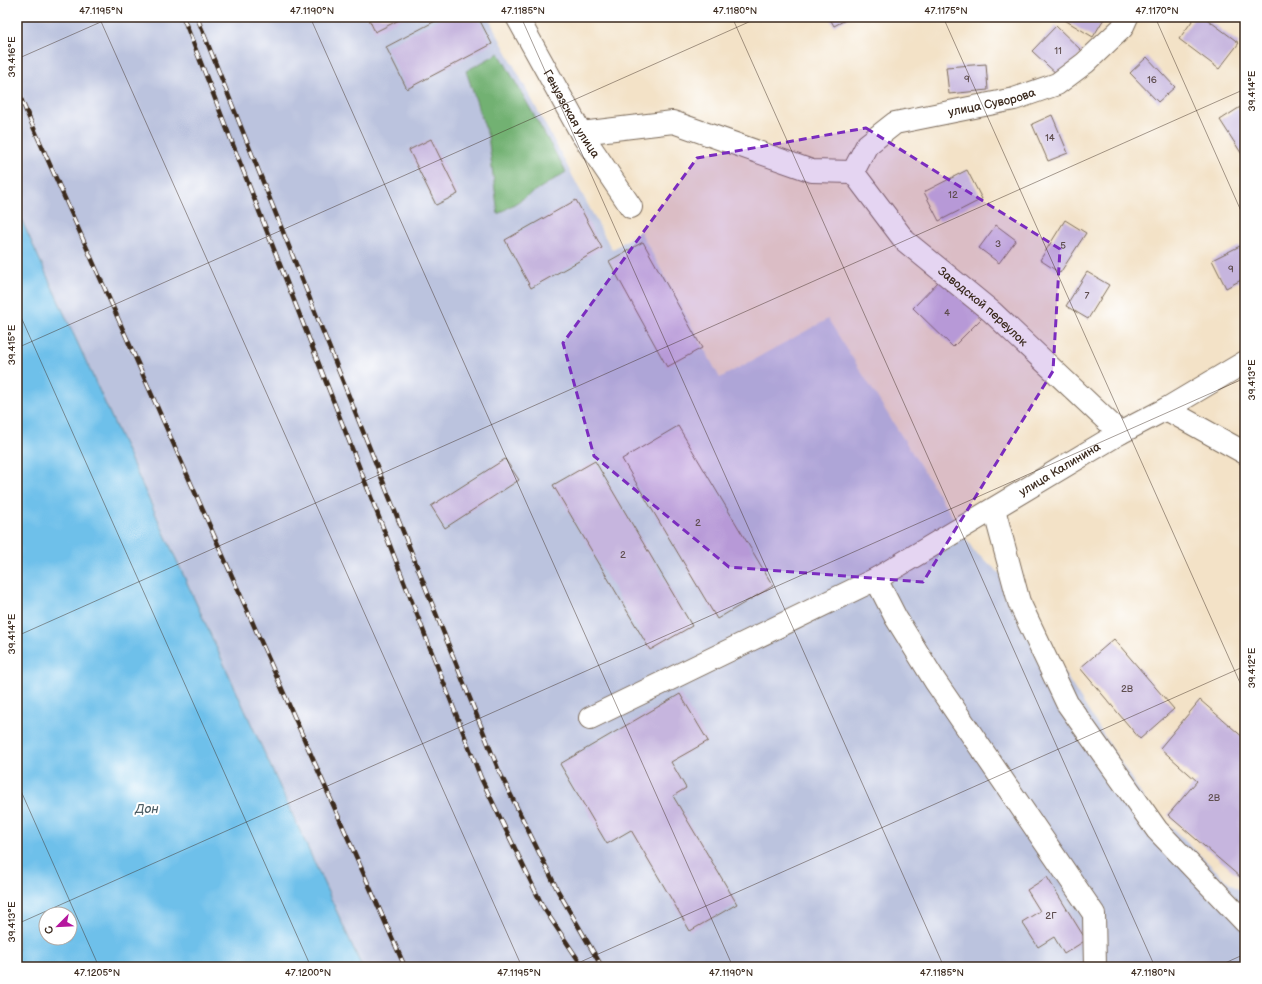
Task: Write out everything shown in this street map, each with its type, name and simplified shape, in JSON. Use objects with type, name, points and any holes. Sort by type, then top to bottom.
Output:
[{"type":"street","name":"Генуэзская улица","points":[[517,17],[581,133],[631,207]]},
{"type":"street","name":"улица Суворова","points":[[853,172],[867,145],[895,123],[1014,99],[1057,84],[1085,63],[1122,28],[1127,17]]},
{"type":"street","points":[[581,133],[673,122],[812,171],[853,172]]},
{"type":"street","name":"Заводской переулок","points":[[853,172],[906,241],[992,312],[1120,433]]},
{"type":"street","name":"улица Калинина","points":[[590,718],[876,579],[1120,433],[1166,410],[1245,362]]},
{"type":"street","points":[[1166,410],[1245,453]]},
{"type":"street","points":[[994,509],[1018,602],[1067,703],[1157,830],[1245,922]]},
{"type":"street","points":[[876,579],[896,618],[935,681],[1094,914],[1095,967]]},
{"type":"highlighted area","points":[[866,128],[1060,249],[1053,371],[923,582],[729,567],[594,456],[563,343],[697,158]]},
{"type":"shaded area","points":[[17,17],[488,17],[612,250],[640,231],[720,378],[828,319],[974,551],[1003,576],[1148,805],[1224,878],[1245,895],[1245,967],[362,967],[17,210]]},
{"type":"green space","points":[[499,53],[566,172],[498,214],[488,136],[466,71]]},
{"type":"water","name":"Дон","points":[[17,210],[362,967],[17,967]]},
{"type":"building","points":[[368,17],[405,17],[375,32]]},
{"type":"building","points":[[443,17],[478,17],[492,44],[407,89],[386,47]]},
{"type":"building","points":[[829,17],[851,17],[834,26]]},
{"type":"building","points":[[1065,17],[1105,17],[1093,37],[1063,19]]},
{"type":"building","points":[[1195,17],[1204,17],[1239,43],[1219,69],[1179,39]]},
{"type":"building","points":[[1056,26],[1083,52],[1060,77],[1032,51]]},
{"type":"building","points":[[1147,57],[1175,87],[1158,102],[1130,73]]},
{"type":"building","points":[[986,64],[988,90],[949,94],[946,67]]},
{"type":"building","points":[[1245,104],[1245,159],[1220,120]]},
{"type":"building","points":[[1052,115],[1068,153],[1048,161],[1032,124]]},
{"type":"building","points":[[431,139],[458,194],[436,205],[409,150]]},
{"type":"building","points":[[967,170],[982,199],[939,221],[924,192]]},
{"type":"building","points":[[576,200],[602,248],[531,288],[505,240]]},
{"type":"building","points":[[1065,220],[1086,233],[1060,273],[1040,260]]},
{"type":"building","points":[[996,225],[1016,240],[999,263],[979,248]]},
{"type":"building","points":[[643,242],[702,348],[667,367],[609,261]]},
{"type":"building","points":[[1240,246],[1245,256],[1245,278],[1226,288],[1212,260]]},
{"type":"building","points":[[1087,272],[1109,285],[1088,319],[1066,306]]},
{"type":"building","points":[[941,279],[982,318],[953,347],[913,308]]},
{"type":"building","points":[[678,426],[773,586],[717,619],[622,459]]},
{"type":"building","points":[[505,459],[519,480],[445,528],[431,506]]},
{"type":"building","points":[[595,461],[692,626],[650,650],[553,485]]},
{"type":"building","points":[[1114,639],[1174,709],[1140,739],[1080,668]]},
{"type":"building","points":[[680,694],[708,741],[671,762],[686,788],[673,796],[737,904],[690,931],[631,830],[607,844],[560,764]]},
{"type":"building","points":[[1200,700],[1245,739],[1245,871],[1240,877],[1168,815],[1197,781],[1160,748]]},
{"type":"building","points":[[1047,877],[1086,940],[1064,954],[1054,937],[1038,947],[1022,922],[1040,911],[1027,890]]},
{"type":"railway","points":[[183,17],[481,778],[543,907],[583,967]]},
{"type":"railway","points":[[197,17],[499,771],[558,891],[602,967]]},
{"type":"railway","points":[[17,85],[20,97],[405,967]]}]
